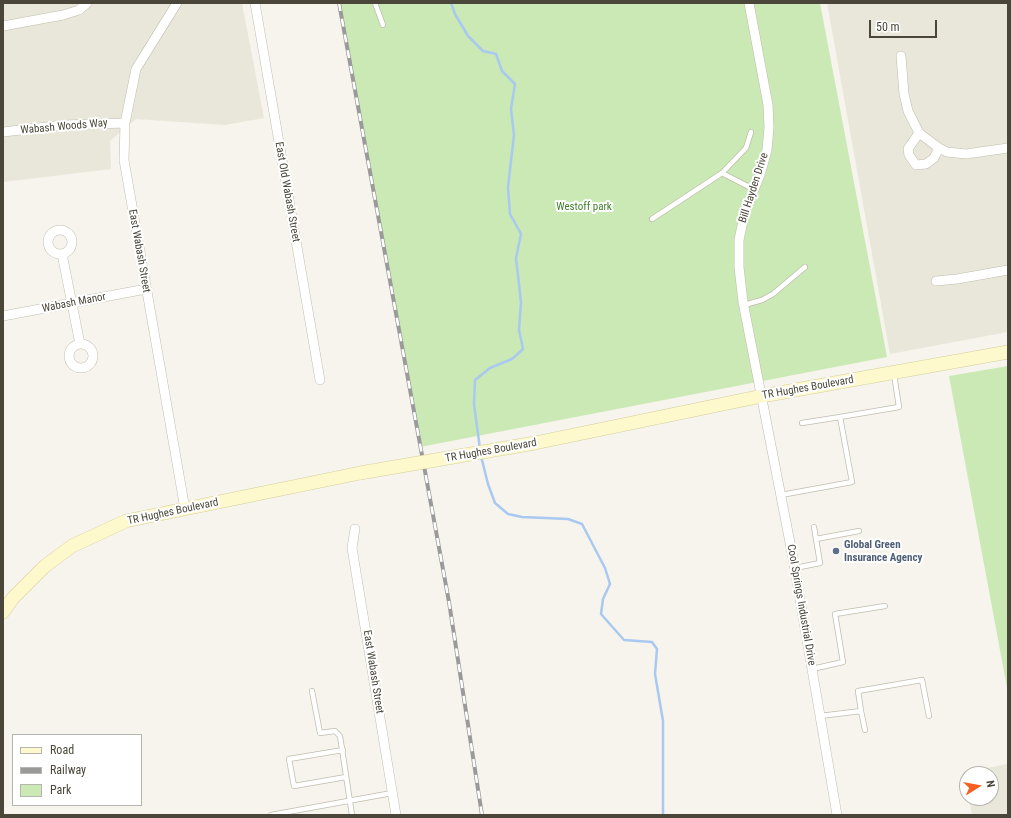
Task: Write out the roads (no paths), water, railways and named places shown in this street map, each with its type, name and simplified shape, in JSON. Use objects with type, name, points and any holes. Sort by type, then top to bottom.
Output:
[{"type":"main road","name":"TR Hughes Boulevard","points":[[3,612],[13,598],[44,566],[72,546],[126,521],[360,473],[535,443],[762,396],[1008,352]]},
{"type":"street","points":[[3,26],[63,15],[78,10],[87,3]]},
{"type":"street","name":"East Wabash Street","points":[[177,3],[136,68],[125,123],[124,160],[185,509]]},
{"type":"street","name":"East Old Wabash Street","points":[[254,3],[320,380]]},
{"type":"street","name":"Bill Hayden Drive","points":[[749,3],[768,105],[769,127],[767,150],[760,175],[745,211],[739,240],[739,267],[744,305],[762,396]]},
{"type":"street","points":[[901,56],[906,106],[919,133],[947,152],[966,154],[1008,148]]},
{"type":"street","name":"Wabash Woods Way","points":[[3,132],[64,125],[125,123]]},
{"type":"street","points":[[919,133],[908,149],[909,155],[916,165],[926,164],[934,158],[939,148]]},
{"type":"street","points":[[62,254],[80,344]]},
{"type":"street","points":[[936,281],[1008,270]]},
{"type":"street","name":"Wabash Manor","points":[[3,316],[146,289]]},
{"type":"street","name":"Cool Springs Industrial Drive","points":[[762,396],[795,568],[838,815]]},
{"type":"street","name":"East Wabash Street","points":[[355,529],[352,548],[396,815]]},
{"type":"lane","points":[[375,3],[383,25]]},
{"type":"lane","points":[[652,218],[722,173],[746,148],[751,132]]},
{"type":"lane","points":[[722,173],[753,189]]},
{"type":"lane","points":[[744,305],[762,300],[773,294],[805,267]]},
{"type":"lane","points":[[802,423],[899,407],[893,372]]},
{"type":"lane","points":[[781,495],[852,482],[840,417]]},
{"type":"lane","points":[[795,568],[820,563],[814,527]]},
{"type":"lane","points":[[816,539],[859,531]]},
{"type":"lane","points":[[812,669],[842,662],[835,614],[886,606]]},
{"type":"lane","points":[[865,730],[858,691],[922,680],[929,716]]},
{"type":"lane","points":[[312,691],[320,733],[331,731],[338,733],[340,736],[352,815]]},
{"type":"lane","points":[[820,716],[861,710]]},
{"type":"lane","points":[[343,750],[289,760],[294,786],[346,777]]},
{"type":"lane","points":[[271,815],[392,793]]},
{"type":"waterway","points":[[451,3],[455,14],[468,36],[483,51],[496,54],[502,71],[515,84],[511,109],[514,135],[508,187],[510,214],[521,234],[516,258],[521,302],[519,330],[523,349],[512,359],[490,368],[475,380],[474,404],[480,449]]},
{"type":"waterway","points":[[481,456],[488,484],[495,503],[508,514],[522,517],[568,519],[582,524],[605,568],[610,584],[603,599],[601,614],[624,640],[652,642],[657,649],[655,674],[663,721],[663,815]]},
{"type":"railway","points":[[339,3],[449,602],[482,815]]},
{"type":"place","name":"Global Green Insurance Agency","points":[[836,551]]},
{"type":"park label","name":"Westoff park","points":[[584,207]]}]
